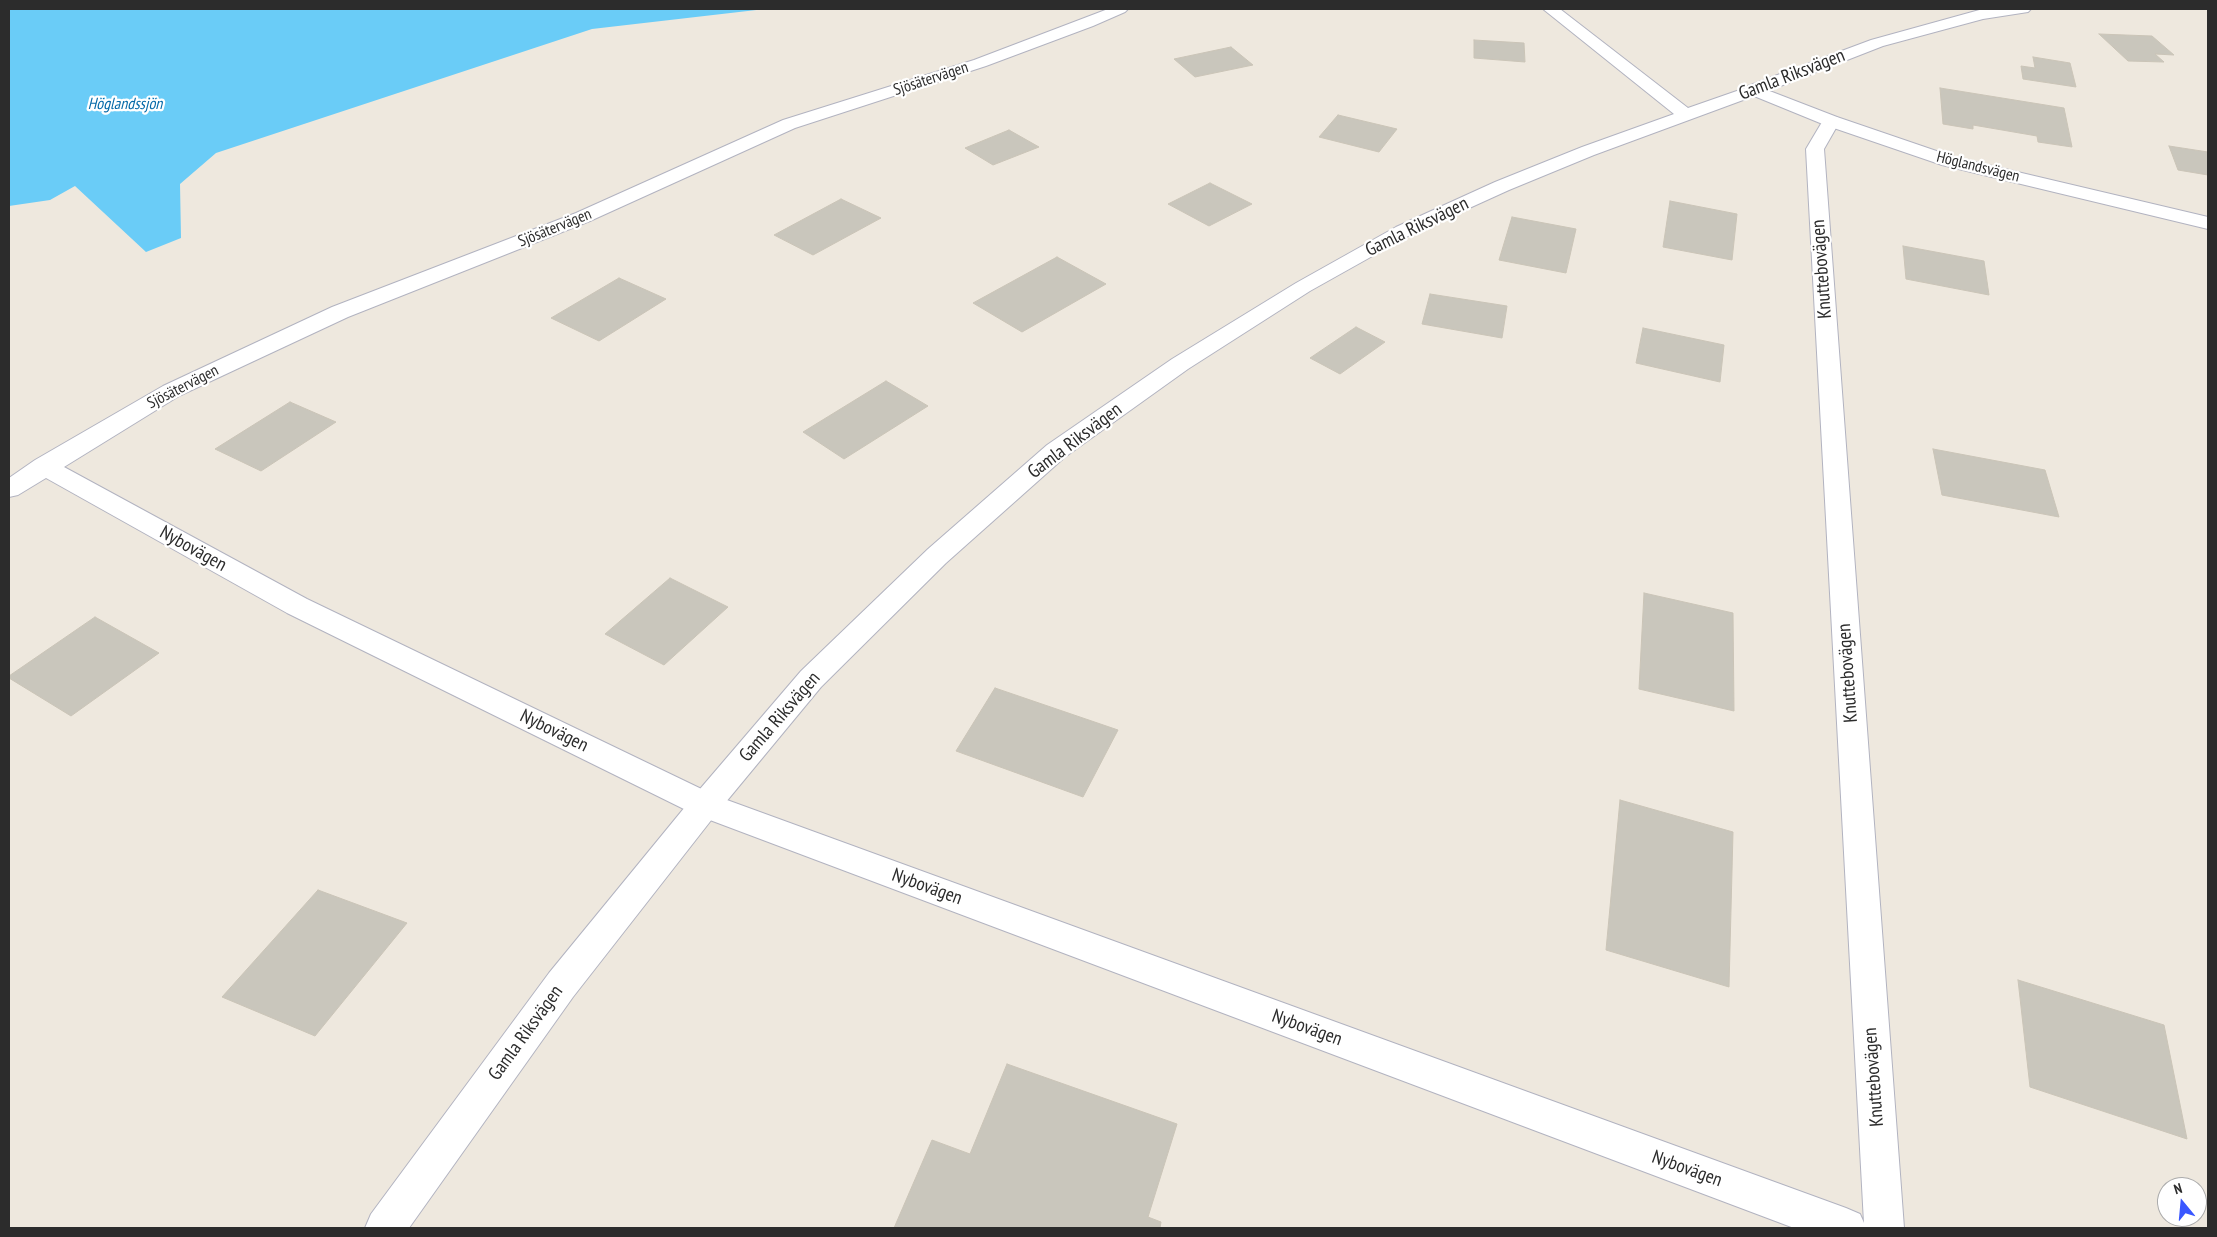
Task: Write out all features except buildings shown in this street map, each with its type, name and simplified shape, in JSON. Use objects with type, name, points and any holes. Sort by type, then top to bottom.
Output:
[{"type":"street","name":"Sjösätervägen","points":[[9,489],[44,466],[171,392],[340,312],[583,217],[789,124],[980,63],[1088,23],[1120,9]]},
{"type":"street","points":[[1551,9],[1686,115]]},
{"type":"street","name":"Gamla Riksvägen","points":[[385,1228],[561,986],[705,805],[811,679],[937,556],[1056,451],[1172,370],[1303,287],[1403,231],[1502,186],[1877,43],[1983,14],[2023,9]]},
{"type":"street","name":"Höglandsvägen","points":[[1754,90],[1831,121],[1948,161],[2208,223]]},
{"type":"street","name":"Knuttebovägen","points":[[1831,121],[1815,149],[1884,1228]]},
{"type":"street","name":"Nybovägen","points":[[44,466],[297,606],[705,805],[1846,1228]]},
{"type":"water","name":"Höglandssjön","points":[[9,9],[765,9],[592,29],[216,153],[180,184],[181,238],[146,252],[75,186],[50,200],[9,206]]}]
